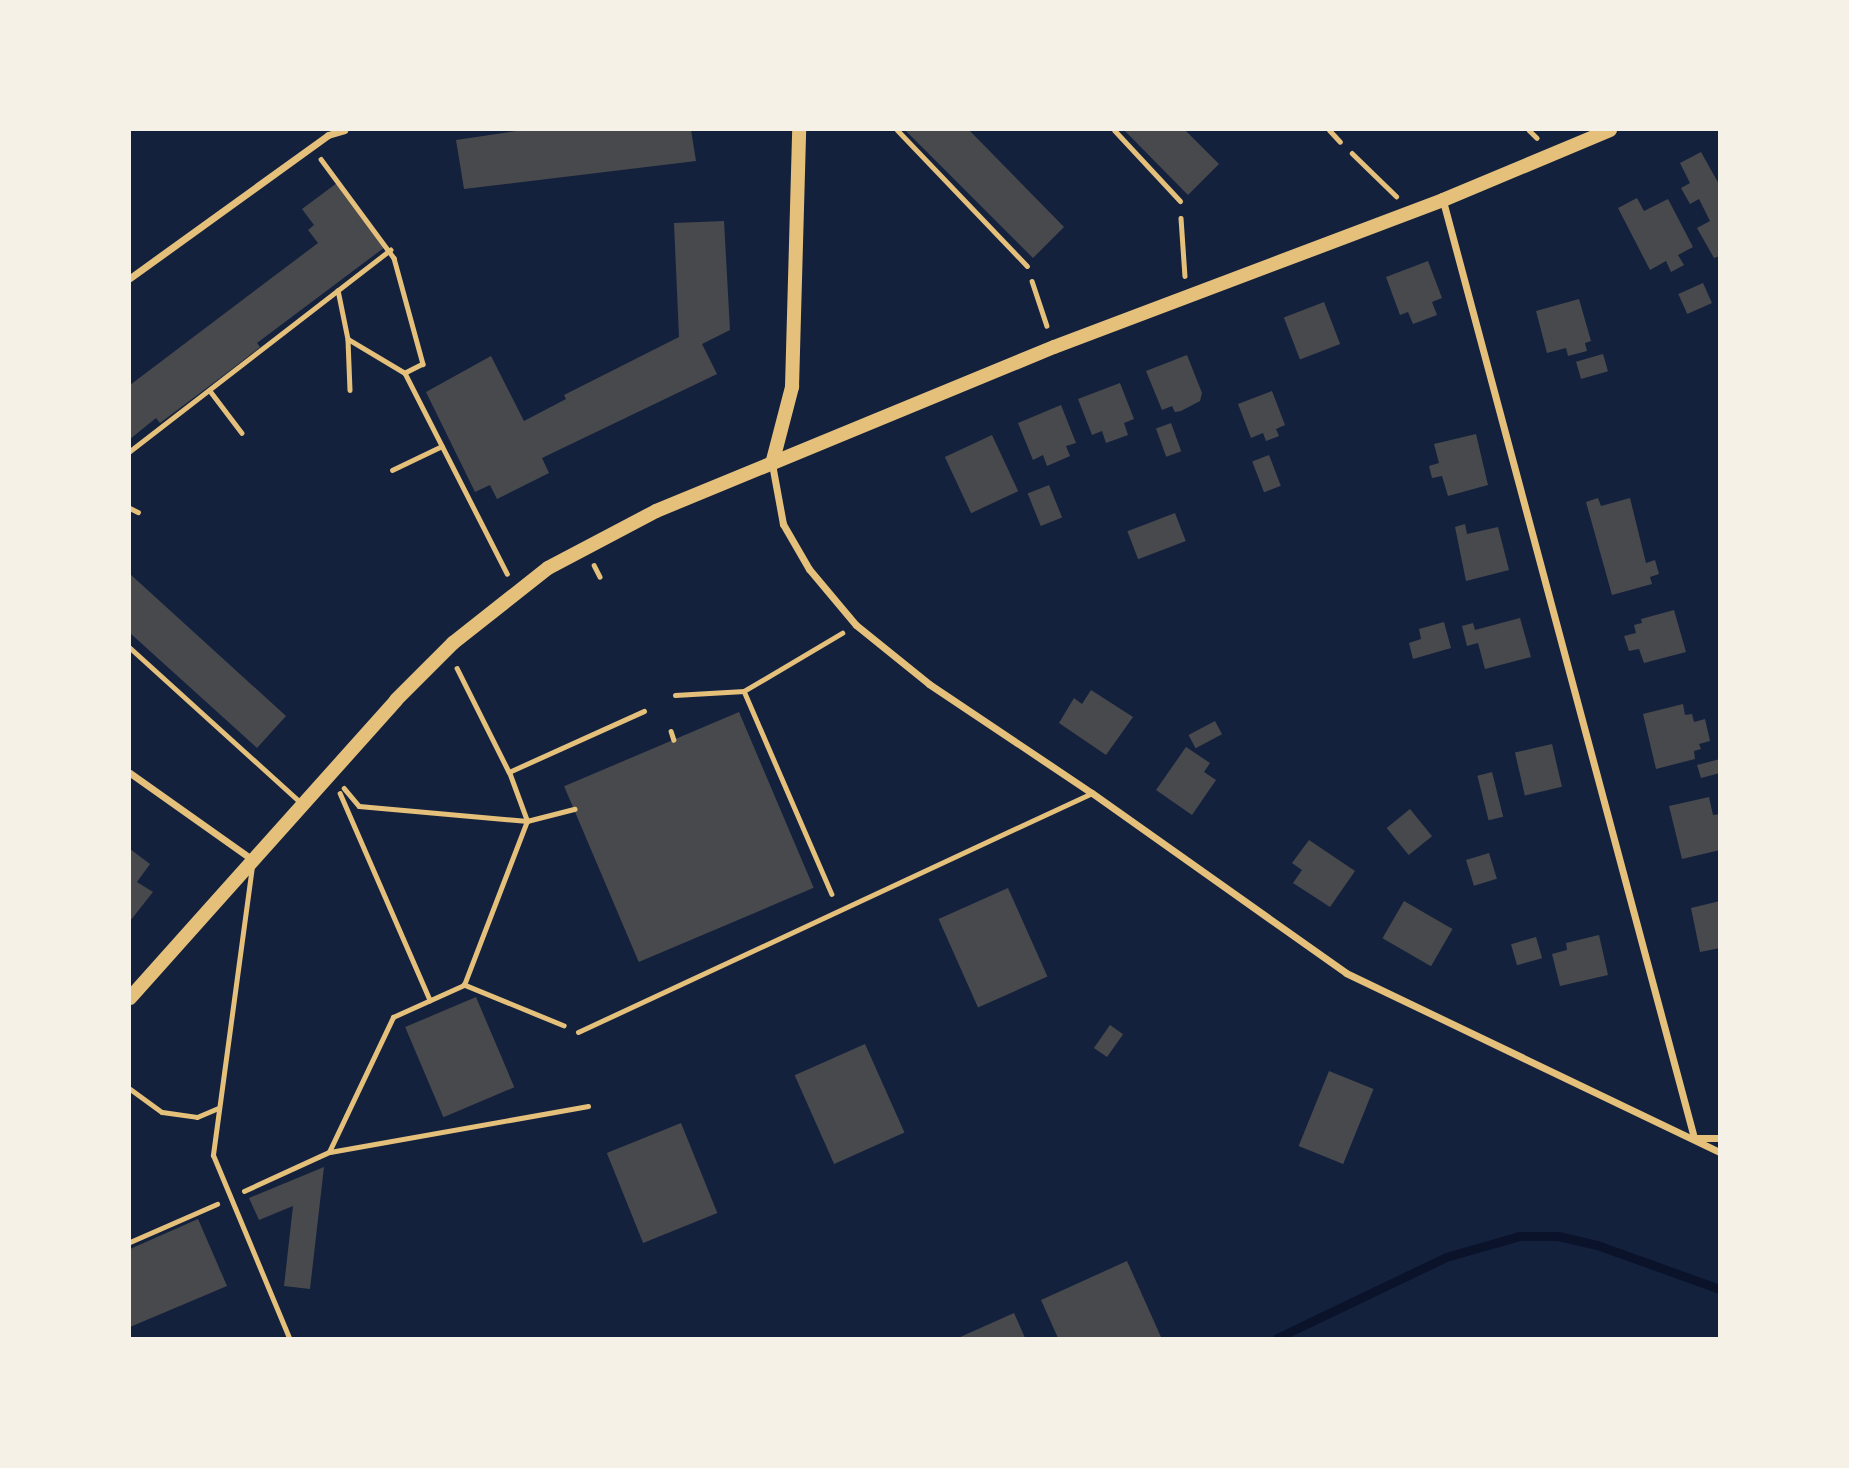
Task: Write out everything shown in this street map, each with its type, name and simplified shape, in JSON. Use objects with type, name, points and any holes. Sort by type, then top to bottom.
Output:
[{"type":"main road","points":[[772,464],[792,387],[799,130]]},
{"type":"main road","points":[[130,998],[302,803],[448,648],[548,568],[656,511],[1186,294],[1443,200],[1610,130]]},
{"type":"street","points":[[130,278],[312,147],[344,130]]},
{"type":"street","points":[[1443,200],[1694,1138]]},
{"type":"street","points":[[772,464],[789,536],[809,569],[856,625],[929,684],[1092,793],[1346,973],[1720,1152]]},
{"type":"street","points":[[130,774],[253,860]]},
{"type":"street","points":[[1694,1138],[1720,1138]]},
{"type":"lane","points":[[897,130],[1027,267]]},
{"type":"lane","points":[[1114,130],[1180,201]]},
{"type":"lane","points":[[1329,130],[1340,142]]},
{"type":"lane","points":[[130,648],[302,803]]},
{"type":"lane","points":[[578,1032],[1092,793]]},
{"type":"lane","points":[[253,860],[213,1156],[289,1339]]},
{"type":"lane","points":[[130,1089],[162,1112],[197,1117],[218,1108]]},
{"type":"path","points":[[1340,142],[1412,211]]},
{"type":"path","points":[[312,147],[390,250],[423,364],[405,373]]},
{"type":"path","points":[[1180,201],[1186,294]]},
{"type":"path","points":[[130,451],[211,392],[390,250]]},
{"type":"path","points":[[1027,267],[1054,347]]},
{"type":"path","points":[[338,290],[343,295],[350,390]]},
{"type":"path","points":[[348,339],[405,373],[516,593]]},
{"type":"path","points":[[211,392],[242,433]]},
{"type":"path","points":[[391,470],[442,446]]},
{"type":"path","points":[[130,508],[138,512]]},
{"type":"path","points":[[675,695],[744,691],[856,625]]},
{"type":"path","points":[[329,1152],[393,1017],[464,985],[527,821],[509,772],[448,648]]},
{"type":"path","points":[[744,691],[839,911]]},
{"type":"path","points":[[509,772],[644,711]]},
{"type":"path","points":[[671,732],[674,740]]},
{"type":"path","points":[[331,773],[359,806],[527,821],[574,808]]},
{"type":"path","points":[[331,773],[430,1000]]},
{"type":"path","points":[[464,985],[578,1032]]},
{"type":"path","points":[[130,1242],[329,1152],[588,1106]]},
{"type":"building","points":[[524,130],[691,130],[696,161],[464,189],[456,140]]},
{"type":"building","points":[[905,130],[969,130],[1064,227],[1033,258]]},
{"type":"building","points":[[1124,130],[1185,130],[1219,164],[1188,195]]},
{"type":"building","points":[[1701,152],[1720,186],[1720,256],[1714,258],[1697,228],[1710,221],[1699,199],[1690,204],[1681,188],[1690,183],[1680,163]]},
{"type":"building","points":[[337,183],[385,247],[257,343],[260,347],[232,369],[160,423],[156,418],[130,439],[130,385],[318,243],[308,230],[314,225],[302,209]]},
{"type":"building","points":[[1637,198],[1644,211],[1668,199],[1693,247],[1678,255],[1684,265],[1671,272],[1666,261],[1650,270],[1618,208]]},
{"type":"building","points":[[724,221],[730,330],[702,344],[717,374],[542,458],[549,473],[497,499],[490,485],[475,492],[426,392],[491,356],[524,421],[566,399],[564,395],[679,337],[674,223]]},
{"type":"building","points":[[1428,261],[1442,298],[1432,302],[1437,315],[1413,324],[1408,312],[1400,315],[1386,277]]},
{"type":"building","points":[[1703,283],[1712,303],[1687,314],[1678,294]]},
{"type":"building","points":[[1579,299],[1591,341],[1585,343],[1587,351],[1568,356],[1566,348],[1547,353],[1536,311]]},
{"type":"building","points":[[1324,302],[1340,344],[1300,359],[1284,317]]},
{"type":"building","points":[[1603,354],[1608,371],[1581,379],[1576,362]]},
{"type":"building","points":[[1187,355],[1202,393],[1200,401],[1181,411],[1175,412],[1172,406],[1162,410],[1146,371]]},
{"type":"building","points":[[1120,383],[1134,419],[1124,423],[1128,435],[1106,443],[1102,431],[1092,435],[1078,399]]},
{"type":"building","points":[[1272,391],[1285,425],[1276,429],[1279,436],[1266,441],[1263,433],[1251,438],[1238,404]]},
{"type":"building","points":[[1061,405],[1076,443],[1066,446],[1070,456],[1047,466],[1043,455],[1033,460],[1018,423]]},
{"type":"building","points":[[1171,423],[1181,451],[1166,457],[1156,428]]},
{"type":"building","points":[[1476,434],[1488,485],[1448,496],[1442,476],[1432,478],[1429,466],[1439,463],[1434,444]]},
{"type":"building","points":[[992,435],[1018,491],[971,513],[945,457]]},
{"type":"building","points":[[1269,455],[1281,486],[1264,492],[1252,461]]},
{"type":"building","points":[[1049,485],[1062,517],[1041,526],[1028,494]]},
{"type":"building","points":[[1598,498],[1601,506],[1630,498],[1646,563],[1655,560],[1659,574],[1650,577],[1652,584],[1612,595],[1586,502]]},
{"type":"building","points":[[1175,513],[1186,541],[1138,559],[1127,531]]},
{"type":"building","points":[[1465,524],[1467,534],[1498,527],[1509,570],[1466,581],[1455,527]]},
{"type":"building","points":[[130,574],[286,716],[257,748],[130,633]]},
{"type":"building","points":[[1674,610],[1686,652],[1644,663],[1639,649],[1629,651],[1624,636],[1636,633],[1634,625],[1642,623],[1641,619]]},
{"type":"building","points":[[1520,618],[1531,657],[1485,669],[1478,643],[1467,646],[1462,626],[1473,623],[1475,630]]},
{"type":"building","points":[[1444,622],[1451,648],[1413,659],[1409,643],[1421,639],[1419,629]]},
{"type":"building","points":[[1091,690],[1133,717],[1106,755],[1059,723],[1074,698],[1082,704]]},
{"type":"building","points":[[1683,704],[1685,715],[1692,714],[1694,722],[1705,719],[1710,741],[1699,744],[1701,749],[1694,751],[1695,759],[1656,769],[1643,714]]},
{"type":"building","points":[[739,712],[814,888],[639,962],[564,786]]},
{"type":"building","points":[[1215,721],[1222,734],[1196,748],[1189,735]]},
{"type":"building","points":[[1552,744],[1562,787],[1525,795],[1515,753]]},
{"type":"building","points":[[1186,747],[1210,763],[1204,772],[1216,780],[1192,815],[1156,790]]},
{"type":"building","points":[[1720,759],[1720,773],[1701,778],[1697,765]]},
{"type":"building","points":[[1492,772],[1503,817],[1489,820],[1477,776]]},
{"type":"building","points":[[1709,797],[1713,815],[1720,814],[1720,850],[1682,859],[1669,806]]},
{"type":"building","points":[[1410,809],[1432,836],[1409,855],[1387,828]]},
{"type":"building","points":[[1309,840],[1355,871],[1330,907],[1293,883],[1302,870],[1292,863]]},
{"type":"building","points":[[130,849],[150,864],[137,882],[153,892],[130,921]]},
{"type":"building","points":[[1489,853],[1497,879],[1474,886],[1466,860]]},
{"type":"building","points":[[1008,888],[1047,977],[978,1008],[939,919]]},
{"type":"building","points":[[1404,901],[1452,929],[1431,966],[1382,938]]},
{"type":"building","points":[[1720,901],[1720,948],[1700,952],[1691,908]]},
{"type":"building","points":[[1599,935],[1608,975],[1560,986],[1552,954],[1567,950],[1566,943]]},
{"type":"building","points":[[1536,937],[1542,958],[1517,965],[1511,944]]},
{"type":"building","points":[[476,997],[514,1087],[443,1117],[405,1027]]},
{"type":"building","points":[[1110,1025],[1123,1034],[1107,1057],[1094,1048]]},
{"type":"building","points":[[865,1044],[904,1133],[834,1164],[795,1075]]},
{"type":"building","points":[[1329,1071],[1374,1089],[1343,1164],[1299,1146]]},
{"type":"building","points":[[681,1123],[717,1213],[643,1243],[607,1153]]},
{"type":"building","points":[[324,1167],[310,1289],[284,1286],[293,1206],[259,1220],[249,1198]]},
{"type":"building","points":[[198,1219],[227,1286],[130,1327],[130,1249]]},
{"type":"building","points":[[1127,1261],[1161,1337],[1058,1338],[1041,1300]]},
{"type":"building","points":[[1014,1313],[1025,1338],[958,1338]]},
{"type":"waterway","points":[[1277,1338],[1446,1257],[1519,1236],[1558,1236],[1597,1245],[1720,1289]]}]
